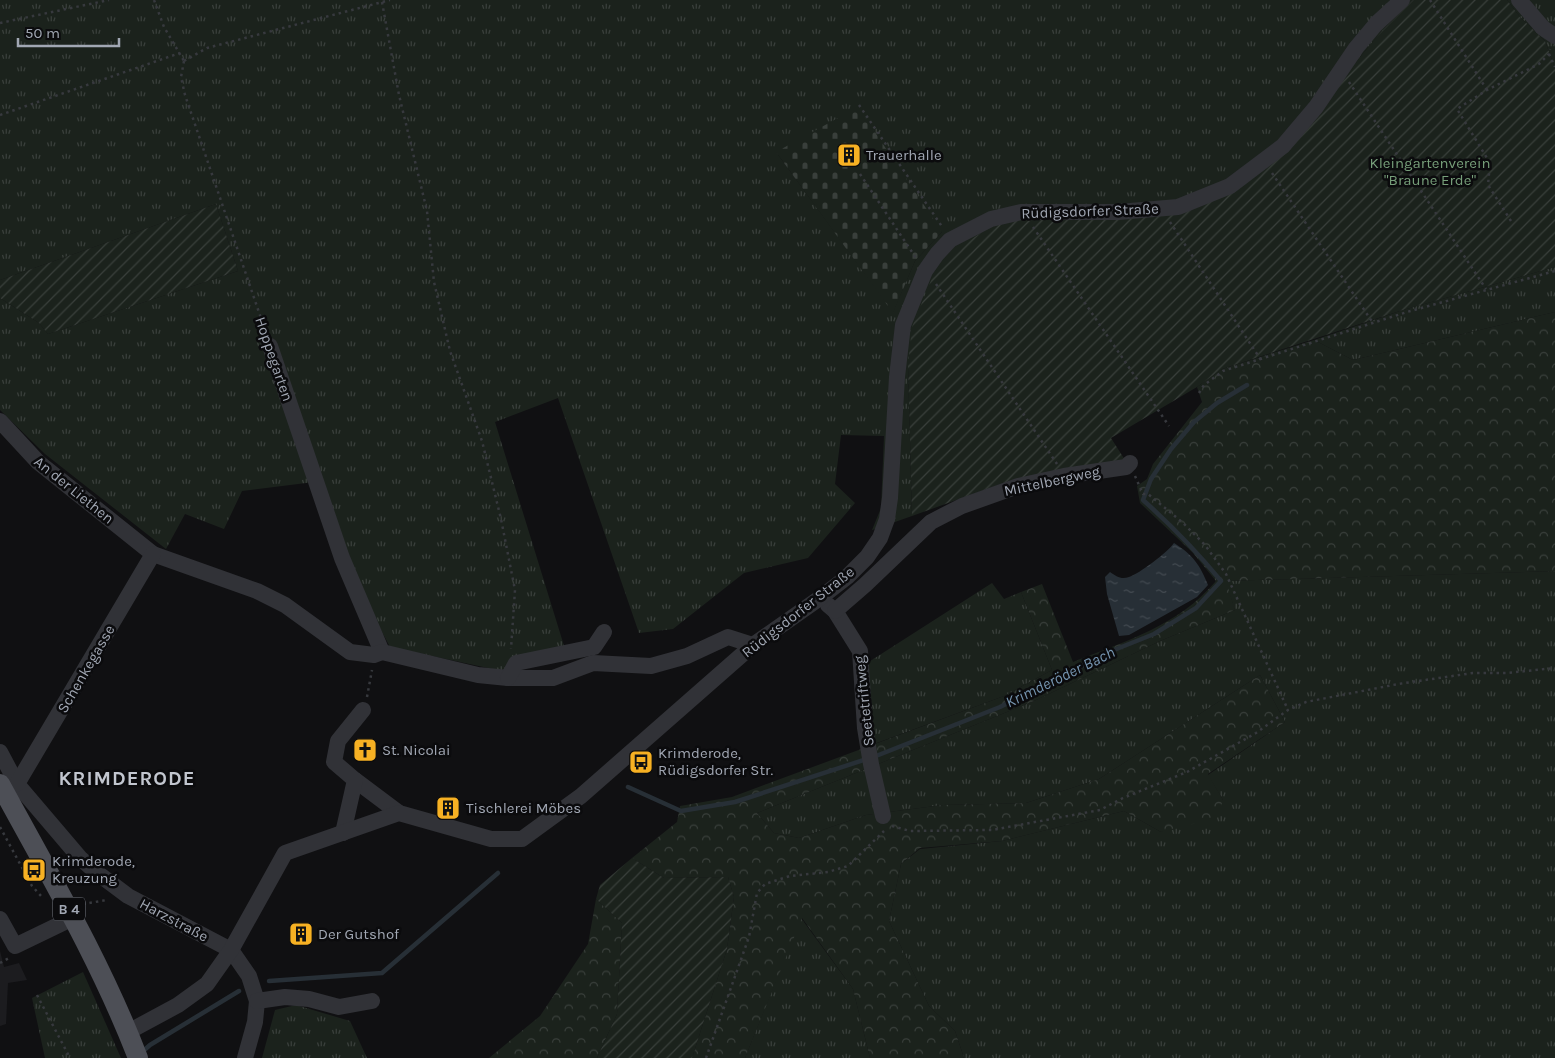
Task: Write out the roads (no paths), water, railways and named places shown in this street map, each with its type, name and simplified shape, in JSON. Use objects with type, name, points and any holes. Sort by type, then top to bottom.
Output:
[{"type":"main road","name":"B 4","points":[[9,784],[78,911],[133,1045]]},
{"type":"street","name":"Rüdigsdorfer Straße","points":[[399,813],[490,839],[522,839],[581,796],[752,646],[847,577],[867,557],[880,538],[887,519],[890,498],[896,377],[904,325],[925,271],[950,240],[991,218],[1021,212],[1118,212],[1178,206],[1230,186],[1283,146],[1316,107],[1376,24],[1402,0]]},
{"type":"street","points":[[1519,0],[1543,28],[1554,36]]},
{"type":"street","name":"Hoppegarten","points":[[270,346],[342,558],[378,654]]},
{"type":"street","name":"An der Liethen","points":[[0,422],[38,462],[153,554]]},
{"type":"street","name":"Mittelbergweg","points":[[835,611],[931,522],[962,506],[1018,486],[1064,476],[1126,467],[1130,463]]},
{"type":"street","points":[[153,554],[256,591],[285,605],[350,652],[378,654],[478,675],[508,678],[553,678],[593,663],[651,666],[686,656],[728,637],[752,646]]},
{"type":"street","name":"Schenkegasse","points":[[9,784],[153,554]]},
{"type":"street","name":"Seetetriftweg","points":[[820,598],[835,611],[860,651],[865,728],[883,816]]},
{"type":"street","points":[[508,678],[516,663],[594,647],[604,632]]},
{"type":"street","points":[[363,710],[338,741],[334,762],[399,813]]},
{"type":"street","name":"Harzstraße","points":[[0,752],[9,784],[80,858],[96,872],[128,896],[231,950],[249,976],[257,1001],[255,1022],[245,1058]]},
{"type":"street","points":[[343,833],[355,780]]},
{"type":"street","points":[[133,1045],[178,1004],[207,984],[231,950],[286,853],[399,813]]},
{"type":"street","points":[[0,919],[15,946],[78,911]]},
{"type":"street","points":[[257,1001],[274,997],[286,997],[309,999],[339,1007],[372,1001]]},
{"type":"water","points":[[1174,543],[1195,561],[1208,585],[1197,597],[1129,635],[1119,636],[1107,594],[1105,577],[1110,572],[1121,578],[1134,575],[1160,557]]},
{"type":"waterway","name":"Krimderöder Bach","points":[[628,787],[681,811],[735,802],[876,756],[1000,707],[1114,650],[1154,634],[1196,608],[1221,581],[1184,539],[1143,500],[1151,479],[1171,449],[1194,422],[1217,403],[1247,385]]},
{"type":"waterway","name":"Krimderöder Bach","points":[[269,981],[382,973],[498,873]]},
{"type":"waterway","name":"Krimderöder Bach","points":[[141,1053],[150,1045],[239,991]]},
{"type":"place","name":"Trauerhalle","points":[[849,155]]},
{"type":"place","name":"St. Nicolai","points":[[365,750]]},
{"type":"place","name":"Krimderode, Rüdigsdorfer Str.","points":[[641,762]]},
{"type":"place","name":"Tischlerei Möbes","points":[[448,808]]},
{"type":"place","name":"Krimderode, Kreuzung","points":[[34,870]]},
{"type":"place","name":"Der Gutshof","points":[[301,934]]},
{"type":"district","name":"KRIMDERODE","points":[[127,778]]},
{"type":"park label","name":"Kleingartenverein \"Braune Erde\"","points":[[1430,172]]}]
